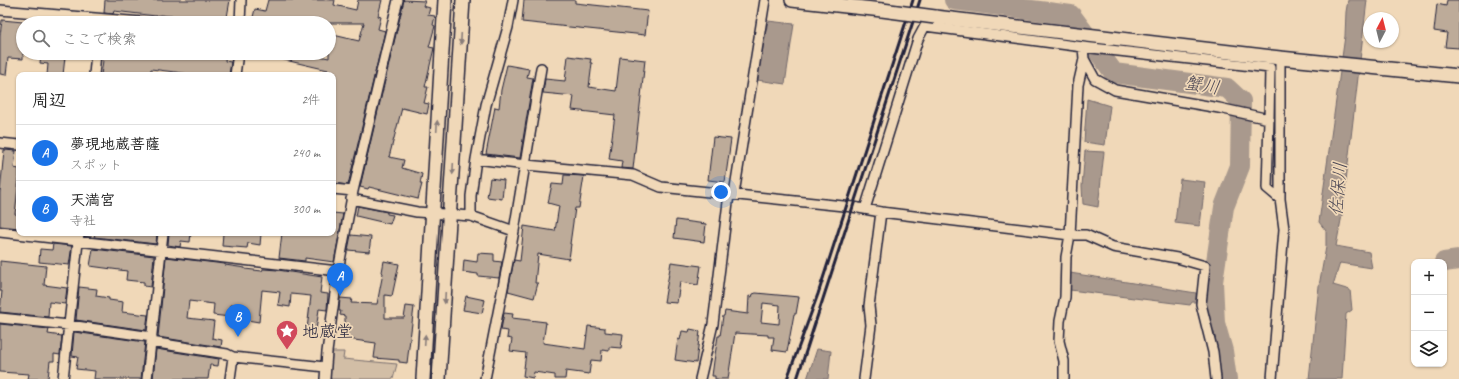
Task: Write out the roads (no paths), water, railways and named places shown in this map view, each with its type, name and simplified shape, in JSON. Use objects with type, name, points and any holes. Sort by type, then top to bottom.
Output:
[{"type":"street","points":[[241,16],[242,0]]},
{"type":"street","points":[[325,379],[325,368],[338,271],[352,195],[379,75],[398,0]]},
{"type":"street","points":[[423,379],[445,0]]},
{"type":"street","points":[[439,379],[463,0]]},
{"type":"street","points":[[470,216],[476,159],[486,106],[508,26],[513,0]]},
{"type":"street","points":[[700,379],[713,324],[732,194],[764,0]]},
{"type":"street","points":[[792,0],[1280,58],[1459,76]]},
{"type":"street","points":[[0,10],[59,16]]},
{"type":"street","points":[[865,209],[918,38],[925,26],[1083,47],[1270,68],[1267,188],[1280,199]]},
{"type":"street","points":[[1064,379],[1064,361],[1059,341],[1060,321],[1065,297],[1066,257],[1070,235],[1078,85],[1084,59],[1083,47]]},
{"type":"street","points":[[1272,379],[1284,229],[1280,199],[1280,58]]},
{"type":"street","points":[[1084,59],[1095,79],[1115,90],[1219,108],[1269,119]]},
{"type":"street","points":[[94,72],[95,60]]},
{"type":"street","points":[[236,72],[237,60]]},
{"type":"street","points":[[485,379],[526,165],[541,68]]},
{"type":"street","points":[[0,143],[16,145]]},
{"type":"street","points":[[476,159],[633,175],[661,187],[865,209],[1070,235],[1086,235],[1114,247],[1177,258],[1205,266],[1201,304],[1213,352],[1216,379]]},
{"type":"street","points":[[336,190],[417,212],[470,216],[514,231]]},
{"type":"street","points":[[864,379],[871,325],[869,306],[881,212]]},
{"type":"street","points":[[0,232],[16,233]]},
{"type":"street","points":[[62,236],[78,237],[161,251],[338,271]]},
{"type":"street","points":[[147,379],[163,236]]},
{"type":"street","points":[[63,379],[78,237]]},
{"type":"street","points":[[0,318],[69,325],[227,354],[233,357],[325,368]]},
{"type":"street","points":[[230,379],[233,357]]},
{"type":"water","name":"佐保川","points":[[1348,0],[1367,0],[1366,12],[1363,12],[1363,34],[1342,215],[1336,246],[1369,252],[1372,268],[1340,263],[1333,285],[1350,290],[1352,310],[1346,314],[1342,379],[1309,379],[1319,286],[1326,247],[1326,231],[1319,222],[1345,36]]},
{"type":"water","points":[[768,21],[794,24],[785,84],[757,80]]},
{"type":"water","points":[[1087,99],[1110,106],[1105,145],[1084,142]]},
{"type":"water","points":[[1085,151],[1104,152],[1098,207],[1083,204],[1082,186]]},
{"type":"water","points":[[1180,179],[1205,182],[1200,226],[1175,223]]},
{"type":"water","points":[[1070,273],[1196,293],[1196,302],[1192,302],[1190,305],[1070,290]]},
{"type":"water","points":[[817,349],[831,351],[828,379],[807,379]]},
{"type":"waterway","name":"蟹川","points":[[954,0],[1071,15],[1114,73],[1227,88],[1241,101],[1240,166],[1224,207],[1213,282],[1215,323],[1223,351],[1227,379]]},
{"type":"waterway","points":[[1447,262],[1459,260]]},
{"type":"railway","points":[[787,379],[818,294],[913,0]]},
{"type":"railway","points":[[797,379],[920,0]]},
{"type":"place","name":"夢現地蔵菩薩","points":[[340,296]]},
{"type":"place","name":"天満宮","points":[[238,337]]},
{"type":"place","name":"地蔵堂","points":[[287,350]]}]
